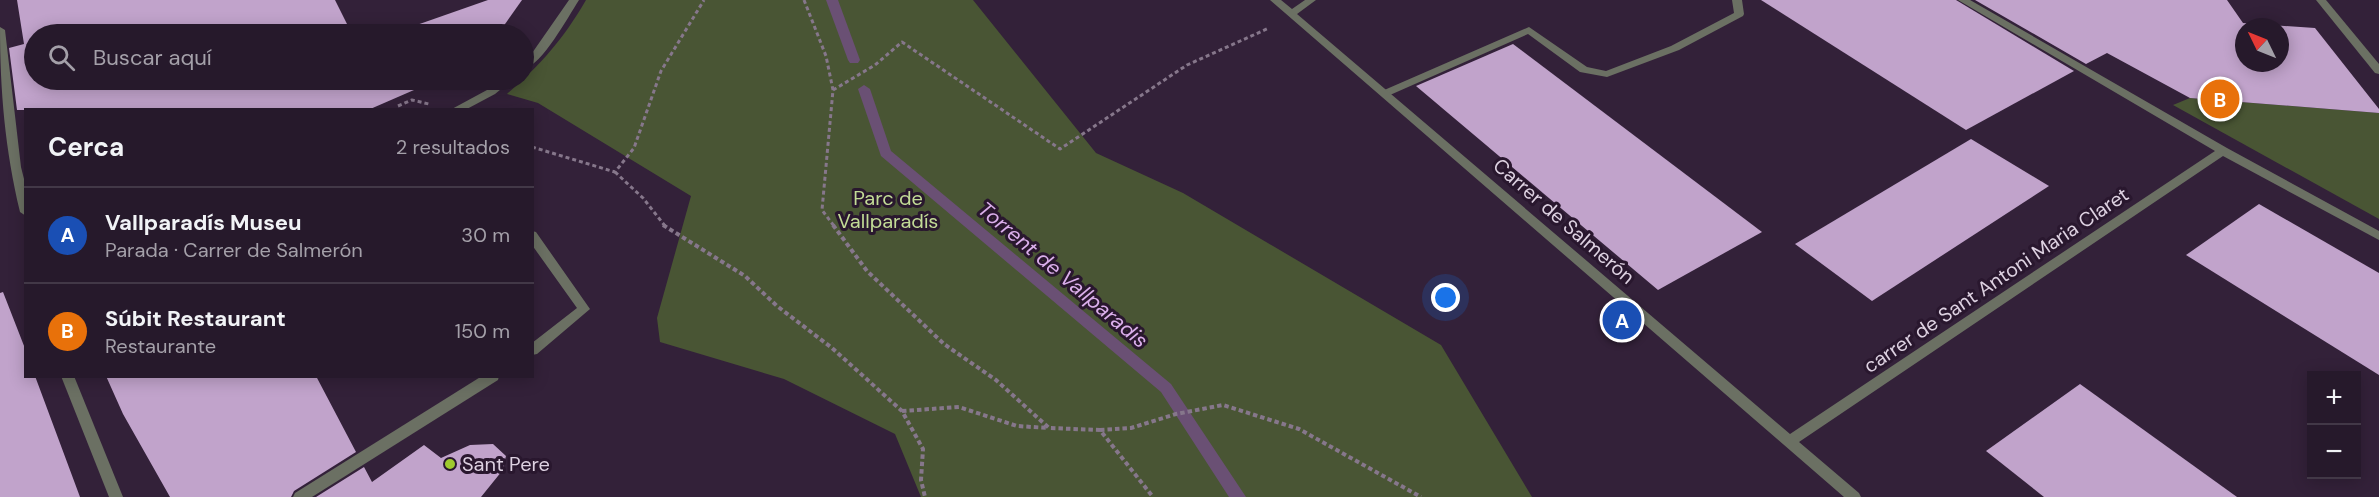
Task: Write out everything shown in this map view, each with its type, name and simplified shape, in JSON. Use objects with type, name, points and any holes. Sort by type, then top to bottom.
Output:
[{"type":"street","points":[[534,58],[574,0]]},
{"type":"street","name":"Carrer de Salmerón","points":[[1275,0],[1854,497]]},
{"type":"street","points":[[1291,14],[1311,0]]},
{"type":"street","points":[[1386,93],[1529,30],[1584,70],[1607,74],[1675,48],[1739,14],[1737,0]]},
{"type":"street","points":[[1963,0],[2223,151],[2379,236]]},
{"type":"street","points":[[2320,0],[2379,70]]},
{"type":"street","points":[[0,30],[15,167],[24,204]]},
{"type":"street","points":[[459,108],[494,90]]},
{"type":"street","name":"carrer de Sant Antoni Maria Claret","points":[[1790,441],[2223,151]]},
{"type":"street","points":[[534,238],[584,309],[534,348]]},
{"type":"street","points":[[68,378],[116,497]]},
{"type":"street","points":[[300,497],[490,378]]},
{"type":"path","points":[[615,172],[634,148],[661,71],[704,0]]},
{"type":"path","points":[[804,0],[826,56],[833,90],[822,210],[867,271],[944,344],[996,380],[1049,428]]},
{"type":"path","points":[[833,90],[876,65],[902,42],[1060,148],[1187,65],[1277,24]]},
{"type":"path","points":[[398,106],[412,100]]},
{"type":"path","points":[[534,148],[615,172],[643,198],[663,225],[745,276],[777,306],[832,348],[902,411],[923,449],[921,480],[925,497]]},
{"type":"path","points":[[902,411],[959,407],[1017,426],[1100,430],[1131,428],[1176,414],[1223,405],[1299,429],[1421,497]]},
{"type":"path","points":[[1100,430],[1153,497]]},
{"type":"green space","name":"Parc de Vallparadís","points":[[586,0],[973,0],[1096,153],[1183,193],[1441,345],[1532,497],[921,497],[895,434],[784,379],[660,342],[657,318],[691,196],[538,103],[507,94],[511,90],[534,90],[534,69],[568,28]]},
{"type":"green space","points":[[2190,98],[2379,113],[2379,219],[2173,105]]},
{"type":"building","points":[[17,0],[335,0],[347,24],[24,24],[24,44]]},
{"type":"building","points":[[488,0],[522,0],[505,24],[420,24]]},
{"type":"building","points":[[1761,0],[1956,0],[2074,71],[1966,130]]},
{"type":"building","points":[[1975,0],[2227,0],[2240,18],[2235,18],[2235,72],[2289,72],[2289,26],[2315,28],[2379,109],[2379,113],[2190,98],[2107,53],[2086,64]]},
{"type":"building","points":[[24,44],[24,90],[414,90],[373,108],[24,108],[24,110],[17,110],[9,48]]},
{"type":"building","points":[[1513,44],[1762,232],[1658,290],[1416,86]]},
{"type":"building","points":[[1971,139],[2049,186],[1872,301],[1795,244]]},
{"type":"building","points":[[2259,204],[2379,273],[2379,375],[2186,255]]},
{"type":"building","points":[[3,292],[24,346],[24,378],[36,378],[80,497],[0,497],[0,293]]},
{"type":"building","points":[[107,378],[317,378],[356,452],[294,491],[291,497],[170,497],[123,414]]},
{"type":"building","points":[[2080,384],[2237,497],[2044,497],[1986,451]]},
{"type":"building","name":"Sant Pere","points":[[493,444],[506,456],[502,471],[481,497],[316,497],[364,467],[372,482],[424,445],[441,458],[470,445]]},
{"type":"waterway","name":"Torrent de Vallparadis","points":[[832,0],[854,60]]},
{"type":"waterway","name":"Torrent de Vallparadis","points":[[864,89],[885,153],[1166,388],[1238,497]]},
{"type":"place","name":"Súbit Restaurant","points":[[2220,99]]},
{"type":"place","name":"Vallparadís Museu","points":[[1622,320]]},
{"type":"place","name":"Sant Pere","points":[[450,464]]}]
